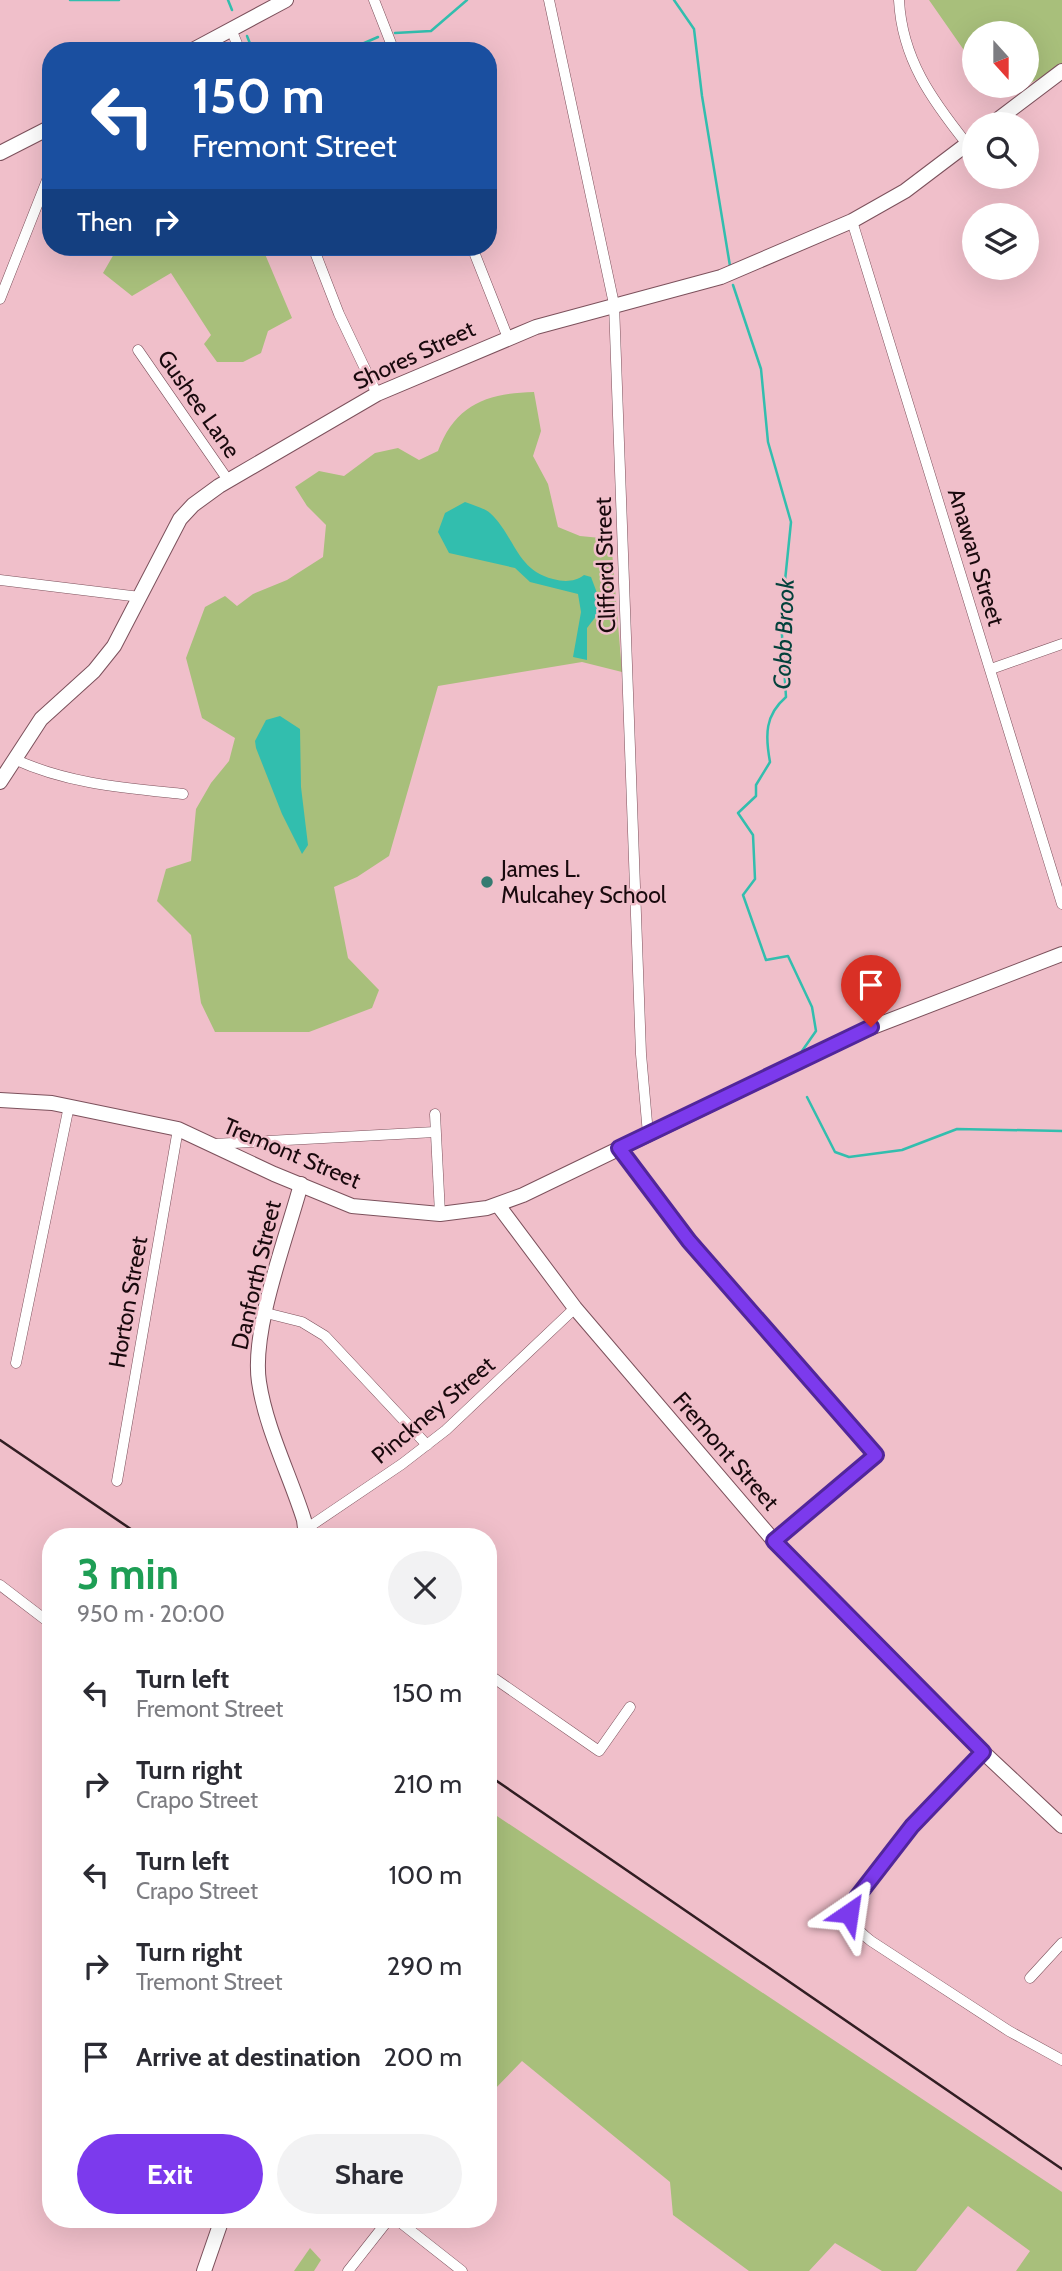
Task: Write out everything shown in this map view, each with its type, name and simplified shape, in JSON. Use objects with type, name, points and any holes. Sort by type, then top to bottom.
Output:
[{"type":"street","points":[[208,42],[286,0]]},
{"type":"street","points":[[374,0],[390,42]]},
{"type":"street","name":"Clifford Street","points":[[549,0],[614,304],[642,1054],[648,1135]]},
{"type":"street","points":[[899,0],[906,42],[919,78],[935,104],[962,132]]},
{"type":"street","points":[[232,29],[237,42]]},
{"type":"street","points":[[1008,112],[1062,71]]},
{"type":"street","points":[[0,153],[42,132]]},
{"type":"street","name":"Shores Street","points":[[0,782],[41,719],[109,654],[180,519],[201,498],[228,480],[377,394],[508,338],[559,319],[721,277],[852,221],[905,191],[962,148]]},
{"type":"street","points":[[0,299],[42,193]]},
{"type":"street","name":"Anawan Street","points":[[852,221],[1062,904]]},
{"type":"street","points":[[316,256],[339,314],[377,394]]},
{"type":"street","points":[[476,256],[508,338]]},
{"type":"street","name":"Gushee Lane","points":[[138,350],[228,480]]},
{"type":"street","points":[[0,580],[140,597]]},
{"type":"street","points":[[990,668],[1062,644]]},
{"type":"street","points":[[14,759],[39,770],[86,783],[183,794]]},
{"type":"street","name":"Tremont Street","points":[[0,1100],[69,1106],[178,1129],[274,1174],[352,1206],[440,1214],[498,1205],[865,1030],[1062,954]]},
{"type":"street","points":[[16,1363],[69,1106]]},
{"type":"street","points":[[436,1114],[440,1214]]},
{"type":"street","name":"Horton Street","points":[[117,1482],[178,1129]]},
{"type":"street","points":[[214,1144],[435,1132]]},
{"type":"street","points":[[619,1148],[689,1241],[876,1455],[774,1541]]},
{"type":"street","name":"Danforth Street","points":[[301,1184],[266,1313],[258,1356],[260,1387],[304,1528]]},
{"type":"street","name":"Fremont Street","points":[[498,1205],[575,1308],[774,1541],[983,1752],[1062,1826]]},
{"type":"street","name":"Pinckney Street","points":[[313,1528],[427,1445],[472,1407],[575,1308]]},
{"type":"street","points":[[266,1313],[302,1322],[326,1336],[427,1445]]},
{"type":"street","points":[[0,1585],[42,1617]]},
{"type":"street","points":[[497,1680],[599,1751],[630,1707]]},
{"type":"street","points":[[983,1752],[912,1826],[857,1897],[851,1908],[850,1918],[859,1931],[872,1941],[1009,2031],[1062,2060]]},
{"type":"street","points":[[1030,1978],[1062,1943]]},
{"type":"street","points":[[204,2271],[219,2228]]},
{"type":"street","points":[[348,2271],[382,2228]]},
{"type":"street","points":[[407,2228],[462,2271]]},
{"type":"shaded area","points":[[929,0],[1062,0],[1062,66],[1040,78],[1040,21],[962,21],[962,47]]},
{"type":"shaded area","points":[[113,256],[266,256],[292,318],[268,331],[261,353],[243,362],[217,362],[204,344],[211,335],[171,273],[132,296],[103,273]]},
{"type":"shaded area","points":[[534,392],[541,431],[533,456],[548,484],[558,527],[580,536],[611,539],[622,672],[582,662],[438,686],[389,856],[357,877],[334,887],[348,958],[379,990],[372,1008],[309,1032],[215,1032],[201,1003],[191,935],[157,901],[166,869],[191,861],[196,809],[211,783],[229,761],[235,738],[202,718],[186,658],[205,607],[225,596],[237,606],[253,594],[287,580],[323,557],[326,525],[307,506],[295,487],[319,471],[344,476],[375,453],[398,448],[419,460],[438,451],[445,435],[463,412],[487,399]]},
{"type":"shaded area","points":[[465,502],[490,513],[523,560],[541,575],[565,581],[584,575],[591,577],[597,593],[597,615],[587,628],[587,660],[573,657],[581,612],[578,594],[530,582],[515,568],[449,553],[438,532],[445,513]]},
{"type":"shaded area","points":[[280,716],[300,729],[301,787],[308,845],[302,854],[282,814],[256,748],[255,741],[266,720]]},
{"type":"shaded area","points":[[497,1816],[1062,2192],[1062,2271],[1016,2271],[1030,2251],[968,2206],[916,2271],[882,2271],[835,2243],[809,2271],[749,2271],[673,2215],[670,2182],[522,2061],[497,2087]]},
{"type":"shaded area","points":[[310,2248],[321,2260],[314,2271],[294,2271]]},
{"type":"waterway","name":"Cobb Brook","points":[[70,0],[119,0]]},
{"type":"waterway","name":"Cobb Brook","points":[[228,0],[232,10]]},
{"type":"waterway","name":"Cobb Brook","points":[[395,33],[431,31],[467,0]]},
{"type":"waterway","name":"Cobb Brook","points":[[674,0],[694,29],[702,96],[730,266]]},
{"type":"waterway","name":"Cobb Brook","points":[[247,36],[249,42]]},
{"type":"waterway","name":"Cobb Brook","points":[[367,42],[378,37]]},
{"type":"waterway","name":"Cobb Brook","points":[[733,285],[761,369],[768,442],[791,522],[781,620],[786,697],[770,718],[767,734],[770,762],[756,785],[756,796],[738,813],[753,835],[755,879],[743,895],[766,960],[788,956],[812,1007],[816,1031],[802,1051]]},
{"type":"waterway","name":"Cobb Brook","points":[[807,1097],[835,1152],[849,1157],[902,1150],[957,1129],[1062,1131]]},
{"type":"railway","points":[[0,1440],[129,1528]]},
{"type":"railway","points":[[497,1781],[1062,2169]]},
{"type":"place","name":"James L. Mulcahey School","points":[[487,882]]},
{"type":"route","points":[[849,1913],[857,1897],[912,1826],[983,1752],[774,1541],[876,1455],[689,1241],[619,1148],[871,1027]]}]
